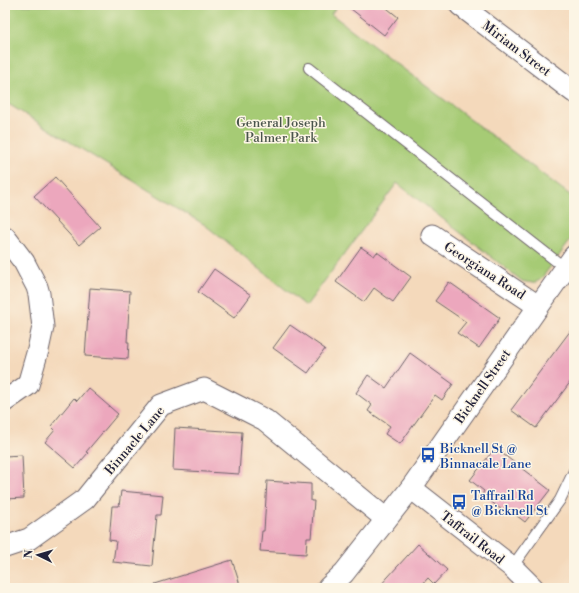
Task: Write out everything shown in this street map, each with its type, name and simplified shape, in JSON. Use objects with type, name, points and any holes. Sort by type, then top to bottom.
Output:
[{"type":"street","name":"Miriam Street","points":[[460,5],[574,92]]},
{"type":"street","name":"Georgiana Road","points":[[432,235],[538,306]]},
{"type":"street","points":[[5,238],[24,262],[36,287],[39,294],[44,327],[28,384],[5,400]]},
{"type":"street","name":"Bicknell Street","points":[[328,588],[344,572],[411,488],[570,262]]},
{"type":"street","name":"Binnacle Lane","points":[[5,547],[29,539],[85,499],[161,405],[204,389],[265,420],[386,519]]},
{"type":"street","name":"Taffrail Road","points":[[411,488],[512,567],[533,588]]},
{"type":"lane","points":[[309,68],[570,262]]},
{"type":"lane","points":[[512,567],[560,500],[574,471]]},
{"type":"green space","name":"General Joseph Palmer Park","points":[[5,5],[338,5],[331,14],[574,198],[574,236],[541,279],[532,283],[522,281],[397,183],[306,306],[205,225],[5,102]]},
{"type":"building","points":[[346,5],[383,5],[398,17],[384,35]]},
{"type":"building","points":[[55,177],[100,227],[79,245],[34,196]]},
{"type":"building","points":[[361,247],[374,256],[377,252],[411,277],[393,302],[374,288],[364,302],[336,282]]},
{"type":"building","points":[[214,269],[251,295],[234,318],[198,292]]},
{"type":"building","points":[[449,282],[500,318],[479,348],[457,333],[466,322],[435,301]]},
{"type":"building","points":[[90,288],[130,291],[127,342],[129,342],[128,359],[85,356]]},
{"type":"building","points":[[290,325],[325,349],[308,373],[273,348]]},
{"type":"building","points":[[574,326],[574,377],[536,428],[511,410]]},
{"type":"building","points":[[410,353],[453,384],[442,400],[435,395],[400,444],[385,434],[390,426],[368,411],[372,405],[356,393],[368,375],[386,388]]},
{"type":"building","points":[[88,388],[118,414],[86,452],[88,453],[75,468],[45,442],[55,430],[51,426],[74,398],[77,401]]},
{"type":"building","points":[[175,428],[242,432],[239,474],[173,470]]},
{"type":"building","points":[[495,448],[550,490],[525,522],[512,512],[509,515],[482,495],[484,491],[470,480]]},
{"type":"building","points":[[22,455],[24,498],[6,499],[5,456]]},
{"type":"building","points":[[267,481],[311,484],[311,501],[314,501],[311,538],[307,538],[306,554],[260,551],[262,531],[264,531]]},
{"type":"building","points":[[121,491],[163,495],[161,515],[157,515],[152,566],[113,562],[116,541],[109,540],[112,506],[119,506]]},
{"type":"building","points":[[418,544],[447,570],[434,584],[428,578],[419,588],[378,588]]},
{"type":"building","points":[[232,560],[241,588],[155,588],[155,584]]},
{"type":"place","name":"Bicknell St @ Binnacale Lane","points":[[428,455]]},
{"type":"place","name":"Taffrail Rd @ Bicknell St","points":[[459,502]]}]
